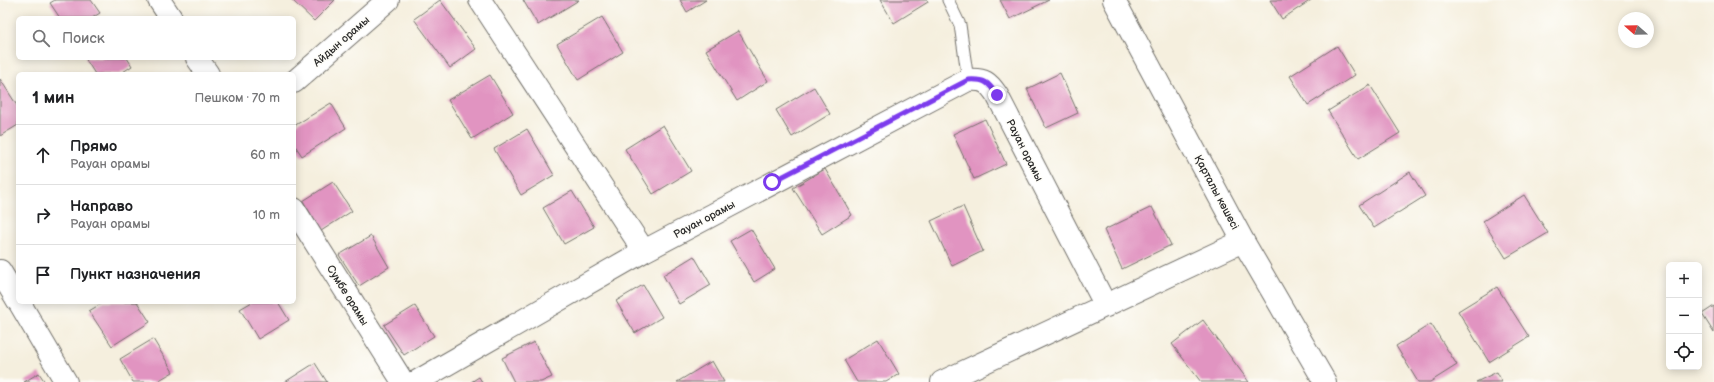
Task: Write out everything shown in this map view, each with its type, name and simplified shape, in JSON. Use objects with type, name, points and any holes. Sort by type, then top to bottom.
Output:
[{"type":"street","points":[[159,0],[170,16]]},
{"type":"street","name":"Айдын орамы","points":[[296,80],[388,0]]},
{"type":"street","points":[[480,0],[644,251]]},
{"type":"street","name":"Қарталы көшесі","points":[[1114,0],[1243,241],[1325,382]]},
{"type":"street","points":[[198,60],[207,72]]},
{"type":"street","name":"Рауан орамы","points":[[416,382],[644,251],[968,80],[980,79],[989,84],[997,95],[1106,306]]},
{"type":"street","name":"Сумбе орамы","points":[[296,212],[403,382]]},
{"type":"street","points":[[942,382],[1243,241]]},
{"type":"street","points":[[0,271],[16,299]]},
{"type":"street","points":[[19,304],[66,382]]},
{"type":"lane","points":[[948,0],[960,25],[968,80]]},
{"type":"building","points":[[55,0],[91,0],[100,13],[95,16],[59,16],[50,3]]},
{"type":"building","points":[[292,0],[335,0],[314,21]]},
{"type":"building","points":[[440,0],[476,49],[450,68],[414,19]]},
{"type":"building","points":[[523,0],[579,0],[538,25]]},
{"type":"building","points":[[680,0],[706,0],[687,12]]},
{"type":"building","points":[[880,0],[927,0],[928,2],[894,23]]},
{"type":"building","points":[[1000,0],[1049,0],[1010,19]]},
{"type":"building","points":[[1270,0],[1311,0],[1282,19]]},
{"type":"building","points":[[602,17],[623,52],[578,80],[557,44]]},
{"type":"building","points":[[738,31],[768,81],[737,101],[706,50]]},
{"type":"building","points":[[1337,46],[1355,75],[1308,105],[1290,76]]},
{"type":"building","points":[[86,60],[128,60],[132,66],[123,72],[94,72]]},
{"type":"building","points":[[1060,73],[1078,113],[1046,128],[1027,89]]},
{"type":"building","points":[[490,75],[513,113],[472,139],[448,100]]},
{"type":"building","points":[[0,79],[16,104],[16,126],[0,136]]},
{"type":"building","points":[[1370,85],[1400,133],[1358,159],[1328,111]]},
{"type":"building","points":[[814,87],[830,114],[792,137],[776,110]]},
{"type":"building","points":[[331,103],[346,128],[302,156],[296,147],[296,125]]},
{"type":"building","points":[[985,119],[1006,164],[974,179],[953,134]]},
{"type":"building","points":[[663,125],[691,171],[653,194],[625,149]]},
{"type":"building","points":[[527,129],[554,175],[521,195],[494,149]]},
{"type":"building","points":[[825,169],[852,215],[822,234],[793,188]]},
{"type":"building","points":[[1410,172],[1425,196],[1374,228],[1359,205]]},
{"type":"building","points":[[333,182],[352,211],[321,231],[303,201]]},
{"type":"building","points":[[572,191],[594,227],[564,244],[543,208]]},
{"type":"building","points":[[1524,195],[1548,233],[1506,258],[1483,221]]},
{"type":"building","points":[[963,206],[983,251],[952,266],[931,221]]},
{"type":"building","points":[[1152,207],[1171,245],[1122,269],[1104,230]]},
{"type":"building","points":[[751,229],[775,269],[754,282],[730,241]]},
{"type":"building","points":[[371,236],[389,267],[359,286],[339,255]]},
{"type":"building","points":[[694,256],[711,285],[679,304],[663,275]]},
{"type":"building","points":[[643,285],[662,317],[635,333],[616,301]]},
{"type":"building","points":[[1497,287],[1529,337],[1489,362],[1458,311]]},
{"type":"building","points":[[101,304],[138,304],[150,322],[112,346],[89,311]]},
{"type":"building","points":[[249,304],[279,304],[289,320],[258,339],[240,309]]},
{"type":"building","points":[[415,306],[434,336],[404,355],[384,325]]},
{"type":"building","points":[[1714,306],[1714,333],[1702,314]]},
{"type":"building","points":[[1203,320],[1249,382],[1201,382],[1172,344]]},
{"type":"building","points":[[1431,324],[1457,365],[1430,382],[1418,382],[1396,346]]},
{"type":"building","points":[[153,339],[173,372],[156,382],[133,382],[120,359]]},
{"type":"building","points":[[878,339],[899,374],[886,382],[857,382],[844,360]]},
{"type":"building","points":[[534,342],[552,377],[541,382],[514,382],[502,358]]},
{"type":"building","points":[[712,361],[724,382],[677,382]]},
{"type":"building","points":[[315,363],[327,382],[285,382]]},
{"type":"building","points":[[1497,372],[1502,382],[1476,382]]},
{"type":"building","points":[[39,373],[45,382],[24,382]]},
{"type":"building","points":[[479,377],[482,382],[471,382]]},
{"type":"route","points":[[772,182],[968,80],[980,79],[989,84],[997,95]]}]
